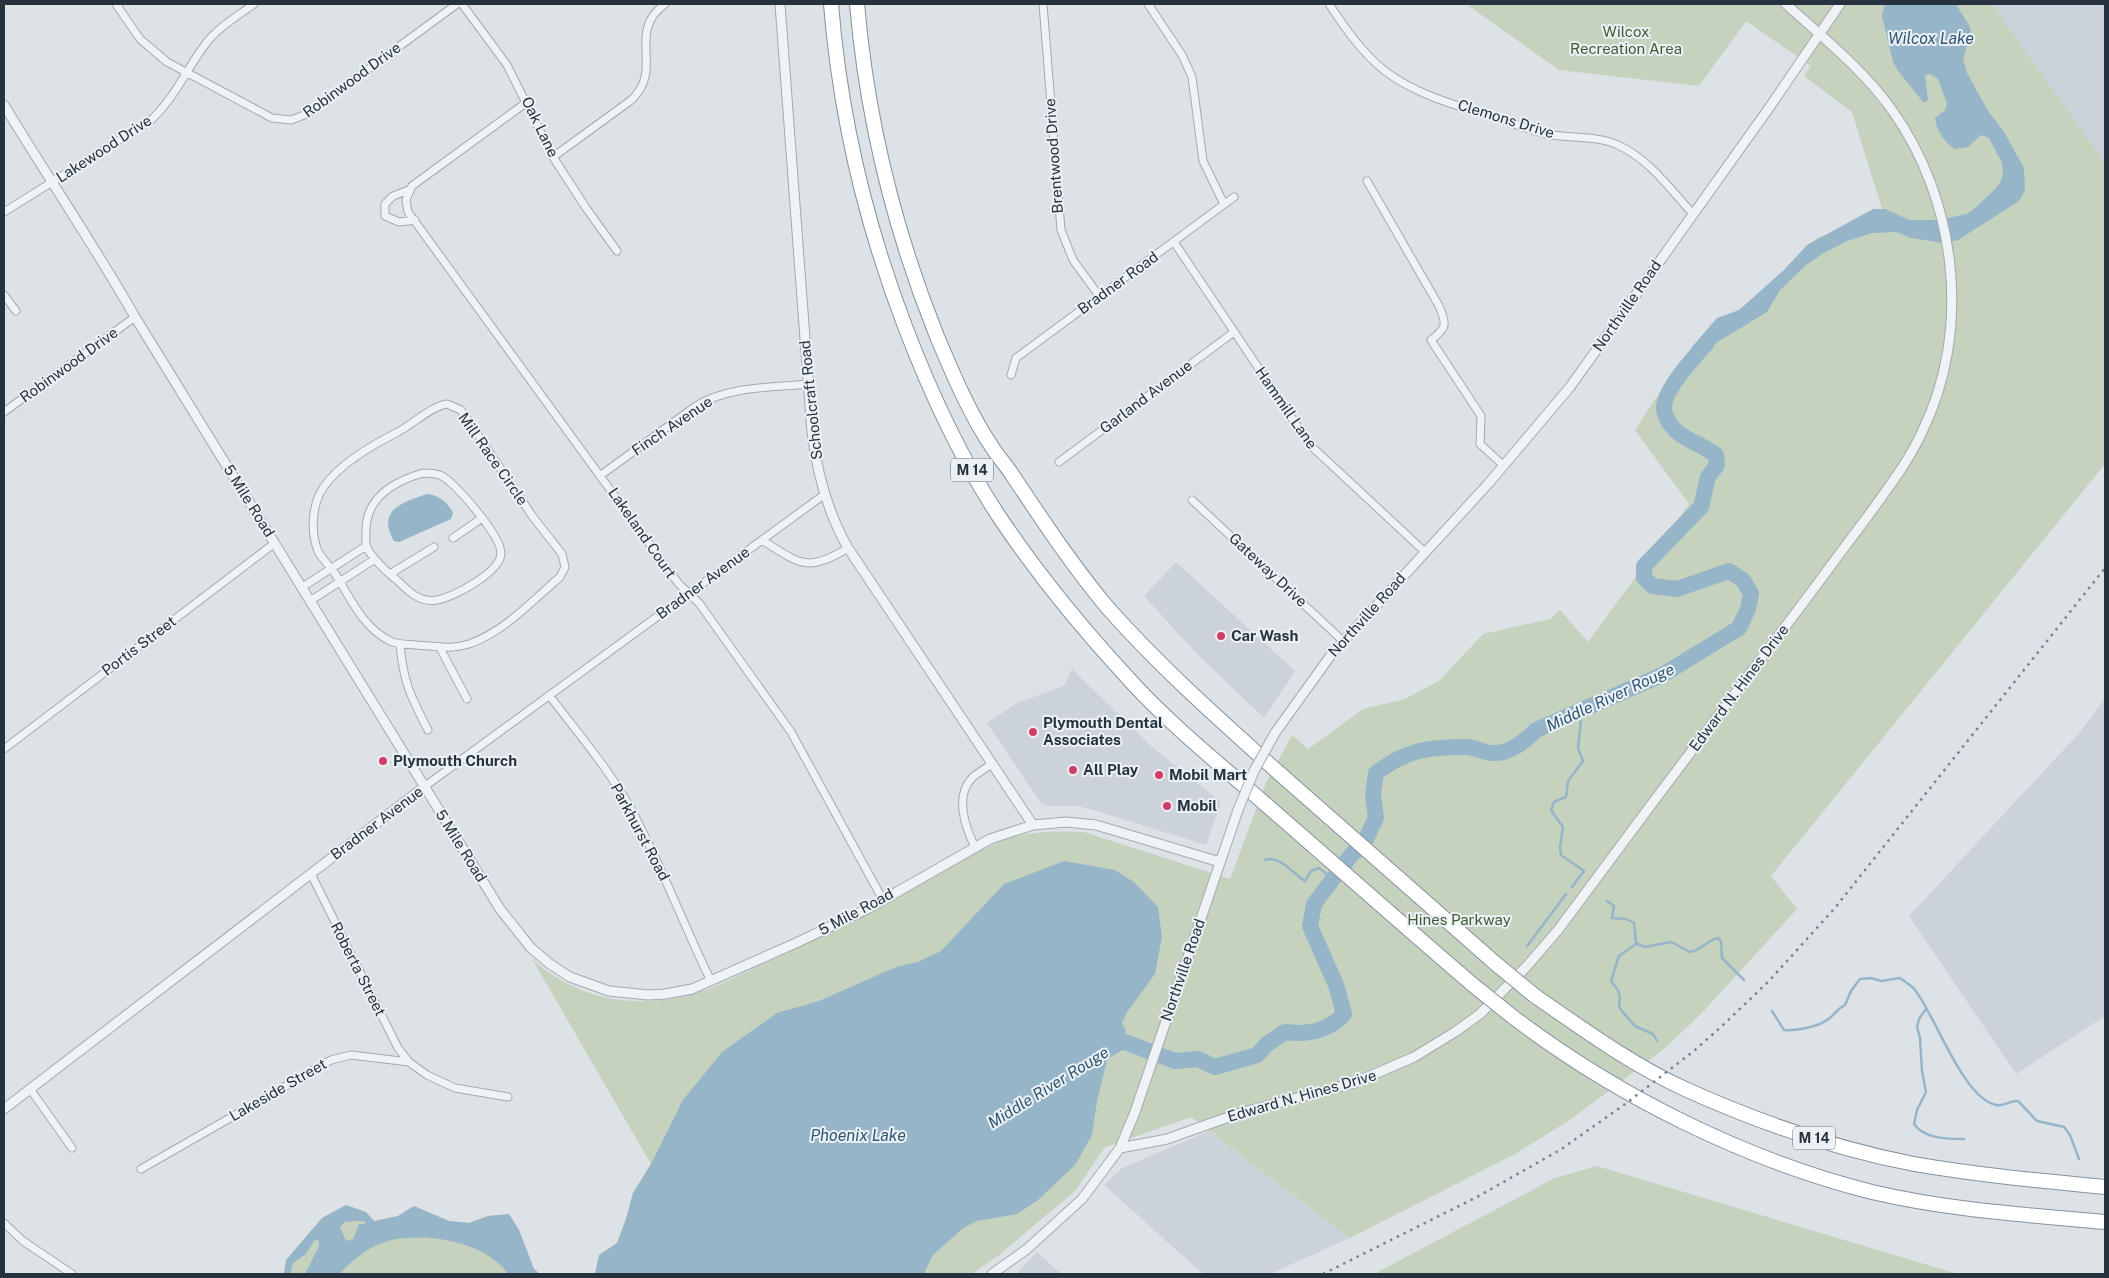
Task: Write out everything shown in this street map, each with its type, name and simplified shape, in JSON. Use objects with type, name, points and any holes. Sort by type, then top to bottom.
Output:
[{"type":"highway","name":"M 14","points":[[832,4],[838,72],[846,119],[873,236],[931,392],[956,443],[992,506],[1066,609],[1129,680],[1202,749],[1473,985],[1561,1052],[1626,1091],[1742,1148],[1821,1178],[1874,1192],[1936,1204],[2105,1222]]},
{"type":"highway","name":"M 14","points":[[857,4],[876,143],[888,193],[904,247],[944,354],[991,446],[1013,475],[1073,564],[1133,634],[1199,701],[1347,834],[1535,996],[1591,1036],[1684,1089],[1820,1140],[1903,1161],[1961,1172],[2105,1187]]},
{"type":"highway","points":[[2036,1216],[2105,1229]]},
{"type":"street","name":"Robinwood Drive","points":[[116,4],[133,31],[151,49],[187,73],[272,118],[291,120],[307,114],[457,4]]},
{"type":"street","name":"Lakewood Drive","points":[[4,212],[150,121],[170,101],[210,38],[254,4]]},
{"type":"street","name":"Oak Lane","points":[[462,4],[507,65],[554,157],[617,251]]},
{"type":"street","points":[[554,157],[630,101],[639,92],[647,72],[646,29],[654,15],[666,4]]},
{"type":"street","name":"Schoolcraft Road","points":[[780,4],[814,450],[825,494],[848,548],[1033,825]]},
{"type":"street","name":"Brentwood Drive","points":[[1043,4],[1061,230],[1073,260],[1100,298]]},
{"type":"street","points":[[1148,4],[1182,55],[1192,77],[1203,161],[1224,204]]},
{"type":"street","name":"Clemons Drive","points":[[1329,4],[1366,53],[1386,72],[1402,83],[1475,112],[1535,130],[1569,137],[1597,139],[1618,145],[1644,161],[1693,214]]},
{"type":"street","name":"Edward N. Hines Drive","points":[[1120,1148],[1167,1139],[1240,1112],[1354,1082],[1386,1070],[1435,1045],[1470,1022],[1527,966],[1558,930],[1836,560],[1907,461],[1922,434],[1942,382],[1949,340],[1952,301],[1947,245],[1940,212],[1924,166],[1909,136],[1896,116],[1868,80],[1821,34],[1786,4]]},
{"type":"street","name":"Northville Road","points":[[992,1274],[1027,1249],[1082,1198],[1120,1148],[1135,1112],[1238,810],[1254,771],[1274,733],[1302,693],[1343,641],[1504,466],[1570,387],[1821,34],[1840,4]]},
{"type":"street","points":[[415,220],[398,222],[385,216],[384,204],[393,196],[409,190],[527,102]]},
{"type":"street","name":"5 Mile Road","points":[[4,105],[51,183],[108,270],[135,317],[500,909],[523,938],[550,964],[585,984],[621,993],[665,994],[692,989],[796,943],[883,900],[974,847],[1003,833],[1033,825],[1066,822],[1096,826],[1220,862]]},
{"type":"street","points":[[1367,181],[1441,311],[1445,326],[1443,331],[1431,340],[1480,416],[1480,444],[1504,466]]},
{"type":"street","name":"Lakeland Court","points":[[409,190],[406,205],[415,220],[678,583],[699,603],[791,732],[883,900]]},
{"type":"street","name":"Bradner Road","points":[[1011,375],[1016,358],[1234,198]]},
{"type":"street","name":"Hammill Lane","points":[[1174,242],[1310,445],[1425,552]]},
{"type":"street","points":[[4,295],[16,311]]},
{"type":"street","name":"Robinwood Drive","points":[[4,412],[135,317]]},
{"type":"street","name":"Garland Avenue","points":[[1059,462],[1234,332]]},
{"type":"street","name":"Finch Avenue","points":[[601,475],[696,406],[711,398],[729,392],[808,384]]},
{"type":"street","name":"Mill Race Circle","points":[[447,404],[458,408],[498,463],[533,517],[562,554],[565,567],[560,578],[495,631],[468,644],[440,648],[400,644],[383,637],[366,622],[340,582],[318,552],[314,528],[316,505],[326,484],[366,451],[413,425],[438,407],[447,404]]},
{"type":"street","points":[[424,474],[441,476],[466,497],[498,543],[501,554],[498,565],[479,580],[445,598],[431,600],[416,597],[375,559],[366,546],[368,514],[379,496],[394,485],[424,474]]},
{"type":"street","name":"Bradner Avenue","points":[[30,1089],[424,787],[825,494]]},
{"type":"street","name":"Gateway Drive","points":[[1192,500],[1343,641]]},
{"type":"street","points":[[453,538],[482,518]]},
{"type":"street","points":[[762,540],[797,561],[807,564],[825,560],[848,548]]},
{"type":"street","name":"Portis Street","points":[[4,749],[275,543]]},
{"type":"street","points":[[302,588],[366,546]]},
{"type":"street","points":[[390,574],[434,547]]},
{"type":"street","points":[[310,601],[375,559]]},
{"type":"street","points":[[400,644],[402,669],[406,684],[428,730]]},
{"type":"street","points":[[440,648],[467,699]]},
{"type":"street","name":"Parkhurst Road","points":[[549,695],[605,768],[630,808],[673,895],[711,981]]},
{"type":"street","points":[[974,847],[966,823],[963,798],[965,789],[973,778],[992,764]]},
{"type":"street","name":"Roberta Street","points":[[310,874],[398,1048],[409,1062]]},
{"type":"street","name":"Lakeside Street","points":[[141,1169],[336,1058],[351,1055],[409,1062],[427,1075],[455,1088],[508,1097]]},
{"type":"street","points":[[4,1110],[30,1089],[72,1148]]},
{"type":"street","points":[[4,1223],[23,1241],[72,1274]]},
{"type":"shaded area","points":[[1992,4],[2105,4],[2105,163]]},
{"type":"shaded area","points":[[1176,562],[1295,671],[1264,718],[1197,654],[1144,596]]},
{"type":"shaded area","points":[[1072,669],[1152,747],[1221,802],[1206,845],[1078,806],[1047,806],[1040,802],[987,723],[1017,703],[1064,686]]},
{"type":"shaded area","points":[[2105,698],[2105,1016],[2016,1074],[1909,916],[2081,731]]},
{"type":"shaded area","points":[[1209,1131],[1350,1238],[1270,1274],[1203,1274],[1104,1185],[1122,1168]]},
{"type":"shaded area","points":[[1037,1252],[1061,1274],[1016,1274]]},
{"type":"green space","name":"Hines Parkway","points":[[1466,4],[1992,4],[2105,163],[2105,464],[1771,876],[1797,909],[1700,1015],[1665,1048],[1568,1121],[1517,1153],[1350,1238],[1191,1117],[1104,1148],[1076,1190],[998,1256],[972,1274],[595,1274],[599,1255],[617,1243],[633,1193],[651,1164],[532,959],[552,975],[573,987],[596,995],[618,1000],[642,1001],[690,995],[714,987],[872,912],[987,847],[1007,839],[1034,833],[1084,832],[1230,879],[1266,783],[1292,735],[1308,749],[1363,709],[1405,699],[1439,681],[1483,634],[1550,619],[1560,610],[1588,642],[1689,504],[1635,430],[1655,399],[1817,238],[1884,215],[1852,112],[1804,76],[1811,66],[1746,21],[1699,86],[1559,70]]},
{"type":"green space","points":[[1597,1166],[1958,1274],[1374,1274],[1555,1178]]},
{"type":"green space","points":[[346,1205],[366,1212],[374,1221],[398,1216],[414,1206],[449,1221],[469,1223],[488,1216],[509,1214],[519,1230],[534,1269],[540,1274],[284,1274],[286,1260],[322,1218]]},
{"type":"water","name":"Wilcox Lake","points":[[1885,4],[1956,4],[1971,32],[1963,59],[1967,73],[1988,111],[2004,132],[2024,168],[2025,190],[2019,201],[1958,240],[1944,243],[1911,238],[1896,232],[1872,233],[1847,241],[1822,254],[1805,266],[1780,290],[1767,312],[1716,343],[1707,354],[1691,360],[1692,347],[1717,318],[1739,310],[1784,270],[1807,245],[1873,209],[1885,209],[1909,220],[1940,220],[1966,214],[1973,210],[2000,183],[2003,174],[2002,163],[1989,138],[1981,135],[1968,147],[1955,149],[1942,136],[1935,118],[1945,110],[1947,104],[1938,79],[1930,74],[1925,75],[1928,100],[1924,103],[1898,71],[1893,62],[1882,16]]},
{"type":"water","points":[[427,494],[445,502],[453,513],[451,519],[399,542],[394,541],[389,530],[388,522],[390,515],[401,504]]},
{"type":"water","name":"Phoenix Lake","points":[[1064,861],[1115,870],[1135,883],[1158,907],[1162,937],[1155,974],[1127,1012],[1122,1023],[1126,1031],[1119,1050],[1107,1060],[1097,1101],[1092,1135],[1075,1165],[1038,1200],[1017,1214],[977,1221],[963,1228],[933,1255],[924,1274],[595,1274],[599,1255],[617,1243],[633,1193],[651,1164],[683,1100],[722,1052],[777,1013],[819,1001],[896,967],[918,962],[941,951],[1004,884]]},
{"type":"water","points":[[346,1205],[366,1212],[374,1221],[398,1216],[414,1206],[449,1221],[469,1223],[488,1216],[509,1214],[519,1230],[534,1269],[540,1274],[508,1274],[486,1254],[471,1247],[455,1242],[422,1237],[391,1240],[376,1245],[356,1258],[339,1274],[305,1274],[319,1246],[318,1239],[314,1241],[306,1254],[293,1263],[290,1274],[284,1274],[286,1260],[322,1218]],"holes":[[[365,1221],[365,1224],[359,1224],[353,1239],[346,1241],[340,1227],[345,1222]]]},
{"type":"waterway","name":"Middle River Rouge","points":[[1103,1052],[1122,1041],[1175,1061],[1198,1059],[1215,1067],[1257,1055],[1267,1044],[1285,1032],[1310,1032],[1332,1024],[1344,1014],[1336,985],[1310,926],[1314,904],[1352,854],[1363,845],[1376,818],[1373,794],[1376,773],[1397,759],[1429,749],[1466,747],[1493,753],[1511,749],[1536,730],[1664,674],[1739,628],[1748,609],[1751,594],[1743,580],[1729,571],[1677,589],[1653,586],[1644,578],[1644,566],[1701,507],[1708,477],[1717,465],[1716,455],[1680,434],[1673,428],[1664,412],[1668,393],[1687,365],[1706,344]]},
{"type":"waterway","points":[[1572,887],[1584,871],[1561,855],[1560,847],[1563,827],[1551,810],[1554,802],[1566,797],[1568,781],[1583,761],[1578,748],[1582,710]]},
{"type":"waterway","points":[[1265,860],[1270,859],[1280,862],[1305,881],[1311,871],[1319,868],[1333,879]]},
{"type":"waterway","points":[[1527,946],[1566,894]]},
{"type":"waterway","points":[[1607,901],[1614,906],[1612,918],[1626,919],[1634,923],[1636,943]]},
{"type":"waterway","points":[[1636,943],[1645,947],[1671,942],[1690,952],[1718,938],[1721,941],[1722,958],[1744,980]]},
{"type":"waterway","points":[[1636,944],[1619,956],[1611,981],[1618,990],[1621,1010],[1635,1026],[1653,1034],[1657,1041]]},
{"type":"waterway","points":[[1772,1011],[1784,1030],[1812,1027],[1827,1020],[1845,1005],[1851,991],[1860,979],[1871,978],[1881,981],[1900,978],[1915,990],[1923,1002],[1961,1073],[1972,1088],[1984,1099],[1996,1105],[2018,1101],[2037,1121],[2064,1127],[2070,1135],[2079,1159]]},
{"type":"waterway","points":[[1926,1009],[1919,1019],[1917,1027],[1926,1092],[1917,1110],[1914,1124],[1918,1129],[1930,1135],[1964,1139]]},
{"type":"railway","points":[[1323,1274],[1477,1197],[1560,1150],[1628,1102],[1695,1050],[1722,1026],[1769,981],[1834,909],[2105,568]]},
{"type":"place","name":"Car Wash","points":[[1221,636]]},
{"type":"place","name":"Plymouth Dental Associates","points":[[1033,732]]},
{"type":"place","name":"Plymouth Church","points":[[383,761]]},
{"type":"place","name":"All Play","points":[[1073,770]]},
{"type":"place","name":"Mobil Mart","points":[[1159,775]]},
{"type":"place","name":"Mobil","points":[[1167,806]]},
{"type":"park label","name":"Wilcox Recreation Area","points":[[1626,40]]}]
